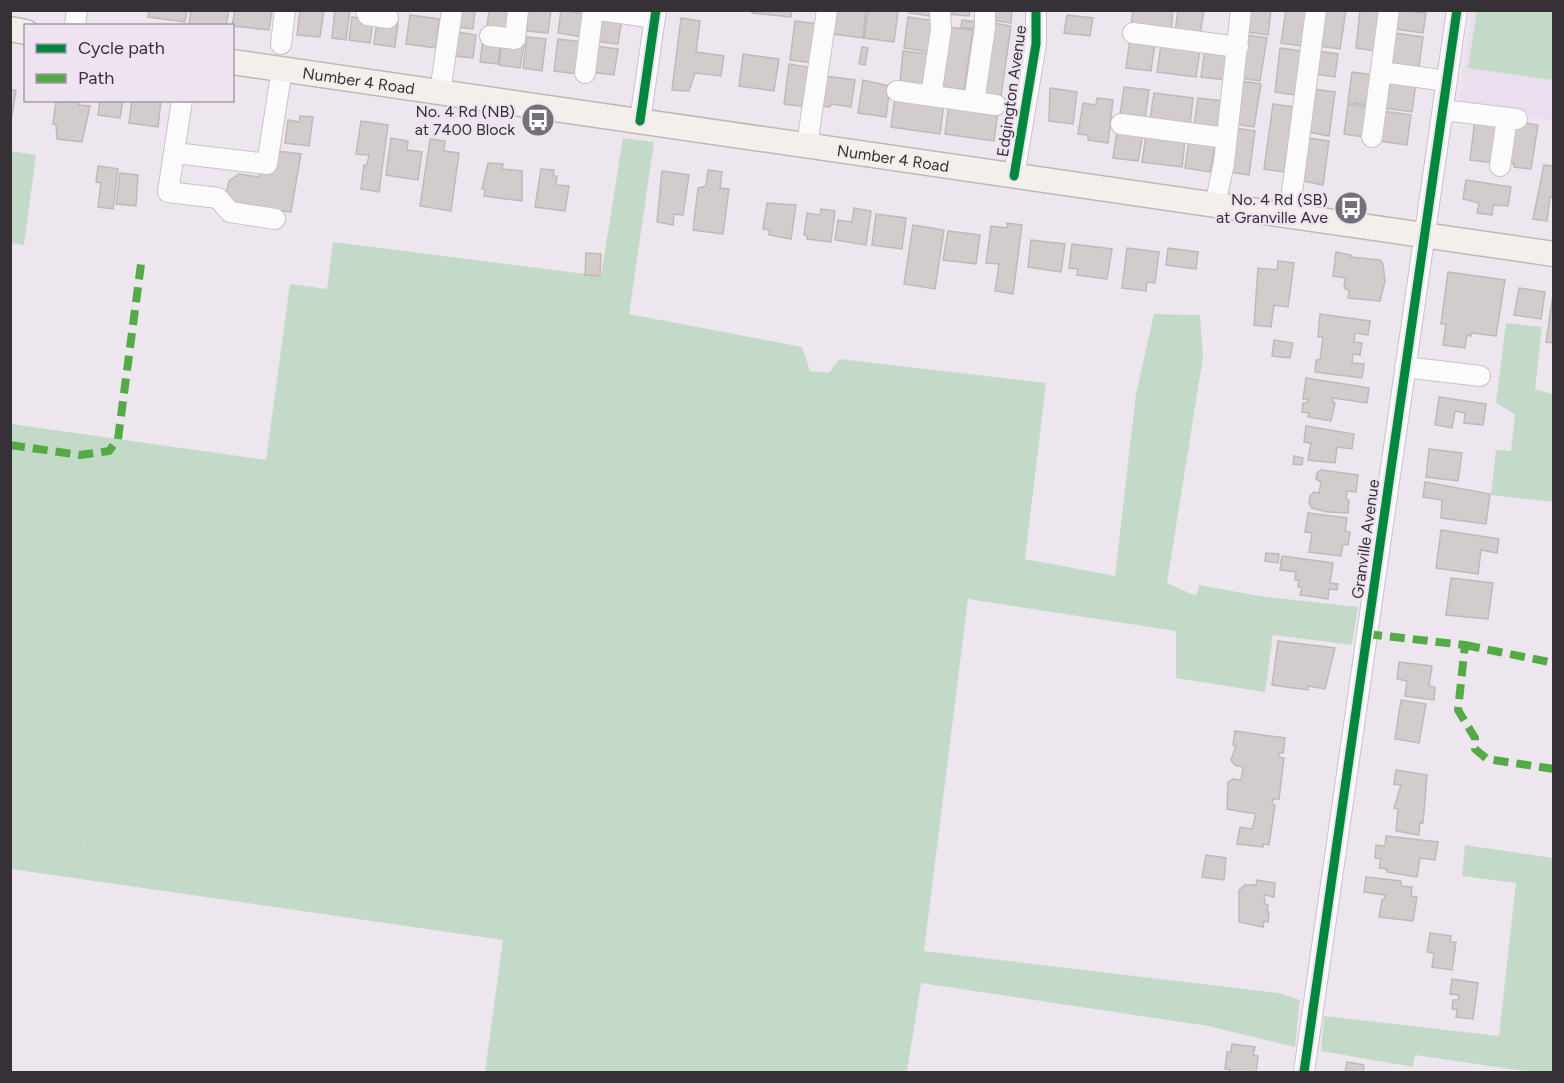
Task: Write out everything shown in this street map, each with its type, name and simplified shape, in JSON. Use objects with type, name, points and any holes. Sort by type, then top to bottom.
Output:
[{"type":"main road","name":"Number 4 Road","points":[[234,62],[1554,254]]},
{"type":"street","points":[[281,44],[285,10]]},
{"type":"street","points":[[366,10],[368,15],[388,18]]},
{"type":"street","points":[[440,93],[453,10]]},
{"type":"street","points":[[490,36],[515,39],[518,10]]},
{"type":"street","points":[[585,73],[593,10]]},
{"type":"street","points":[[600,10],[655,14],[640,121]]},
{"type":"street","points":[[807,145],[826,10]]},
{"type":"street","points":[[931,96],[941,30],[940,10]]},
{"type":"street","points":[[974,102],[985,27],[985,10]]},
{"type":"street","name":"Edgington Avenue","points":[[1014,176],[1036,44],[1036,10]]},
{"type":"street","points":[[1215,205],[1224,163],[1241,10]]},
{"type":"street","points":[[1289,215],[1316,10]]},
{"type":"street","points":[[1372,137],[1389,10]]},
{"type":"street","name":"Granville Avenue","points":[[1304,1072],[1457,10]]},
{"type":"street","points":[[1133,33],[1238,47]]},
{"type":"street","points":[[175,153],[267,164],[282,69]]},
{"type":"street","points":[[1381,72],[1447,81]]},
{"type":"street","points":[[897,92],[996,105]]},
{"type":"street","points":[[182,102],[168,192],[218,198],[230,212],[275,219]]},
{"type":"street","points":[[1443,110],[1512,119],[1500,166]]},
{"type":"street","points":[[1120,124],[1226,138]]},
{"type":"street","points":[[1405,367],[1480,376]]},
{"type":"path","points":[[10,840],[137,845],[252,874],[483,907],[557,908],[660,940],[729,938]]},
{"type":"shaded area","points":[[1471,11],[1553,11],[1553,120],[1458,106]]},
{"type":"green space","points":[[1477,11],[1553,11],[1553,80],[1468,68]]},
{"type":"green space","points":[[623,138],[654,142],[629,314],[802,347],[810,371],[829,373],[839,359],[1046,383],[1025,559],[1115,576],[1136,394],[1154,314],[1200,315],[1203,357],[1167,583],[1196,596],[1199,585],[1259,596],[1358,607],[1352,645],[1273,635],[1265,692],[1176,678],[1176,631],[968,599],[924,951],[1279,993],[1300,1000],[1295,1047],[1208,1026],[921,983],[907,1072],[485,1072],[503,940],[11,869],[11,424],[266,460],[290,284],[327,289],[333,242],[601,276]]},
{"type":"green space","points":[[11,151],[36,155],[24,245],[11,243]]},
{"type":"green space","points":[[1506,323],[1542,327],[1535,389],[1553,394],[1553,502],[1491,495],[1496,450],[1511,451],[1515,414],[1496,403]]},
{"type":"green space","points":[[1465,845],[1553,858],[1553,1072],[1531,1072],[1415,1055],[1413,1067],[1321,1051],[1324,1016],[1499,1036],[1516,883],[1462,876]]},
{"type":"building","points":[[149,10],[187,10],[185,22],[148,17]]},
{"type":"building","points":[[191,10],[229,10],[226,24],[189,24]]},
{"type":"building","points":[[235,10],[272,10],[269,30],[234,26]]},
{"type":"building","points":[[300,10],[324,10],[320,37],[297,35]]},
{"type":"building","points":[[335,10],[350,10],[346,40],[332,38]]},
{"type":"building","points":[[460,10],[475,10],[473,29],[458,27]]},
{"type":"building","points":[[489,10],[511,10],[508,31],[487,28]]},
{"type":"building","points":[[526,10],[551,10],[548,33],[527,31]]},
{"type":"building","points":[[561,10],[585,14],[582,37],[558,33]]},
{"type":"building","points":[[752,10],[792,10],[791,17],[752,13]]},
{"type":"building","points":[[836,10],[866,10],[863,38],[833,34]]},
{"type":"building","points":[[868,10],[898,11],[894,42],[864,38]]},
{"type":"building","points":[[910,10],[931,10],[930,16],[909,13]]},
{"type":"building","points":[[948,10],[970,10],[969,16],[947,14]]},
{"type":"building","points":[[992,10],[1012,10],[1011,23],[991,20]]},
{"type":"building","points":[[1133,10],[1173,10],[1171,31],[1131,26]]},
{"type":"building","points":[[1178,10],[1204,10],[1200,35],[1175,32]]},
{"type":"building","points":[[1250,10],[1271,10],[1268,35],[1247,32]]},
{"type":"building","points":[[1286,10],[1307,10],[1302,46],[1281,43]]},
{"type":"building","points":[[1325,10],[1346,10],[1340,49],[1320,46]]},
{"type":"building","points":[[1360,10],[1382,10],[1376,51],[1356,48]]},
{"type":"building","points":[[1398,10],[1426,13],[1423,33],[1395,29]]},
{"type":"building","points":[[410,15],[439,19],[436,48],[406,44]]},
{"type":"building","points":[[1067,15],[1093,18],[1090,36],[1064,33]]},
{"type":"building","points":[[352,17],[373,20],[370,43],[349,40]]},
{"type":"building","points":[[603,17],[622,19],[618,44],[594,41],[597,23]]},
{"type":"building","points":[[908,17],[934,21],[930,52],[904,48]]},
{"type":"building","points":[[681,18],[700,21],[696,52],[724,56],[721,76],[695,73],[689,91],[672,90]]},
{"type":"building","points":[[962,20],[977,22],[975,29],[961,27]]},
{"type":"building","points":[[377,21],[398,24],[395,47],[374,44]]},
{"type":"building","points":[[795,21],[818,24],[813,63],[790,60]]},
{"type":"building","points":[[993,23],[1011,26],[1001,96],[982,93]]},
{"type":"building","points":[[948,27],[973,30],[964,90],[940,86]]},
{"type":"building","points":[[458,32],[476,35],[473,58],[455,56]]},
{"type":"building","points":[[1395,33],[1423,37],[1419,67],[1391,63]]},
{"type":"building","points":[[1246,35],[1267,38],[1260,81],[1240,78]]},
{"type":"building","points":[[527,37],[546,39],[542,71],[523,68]]},
{"type":"building","points":[[483,39],[501,41],[498,64],[480,62]]},
{"type":"building","points":[[558,39],[581,42],[577,74],[554,71]]},
{"type":"building","points":[[1130,39],[1155,43],[1151,71],[1126,68]]},
{"type":"building","points":[[502,42],[524,45],[520,68],[499,65]]},
{"type":"building","points":[[1161,45],[1200,50],[1196,77],[1157,72]]},
{"type":"building","points":[[594,46],[618,49],[614,75],[591,72]]},
{"type":"building","points":[[862,47],[868,48],[865,65],[859,64]]},
{"type":"building","points":[[1280,48],[1301,51],[1295,95],[1275,92]]},
{"type":"building","points":[[1205,49],[1230,53],[1226,80],[1201,77]]},
{"type":"building","points":[[903,51],[929,54],[925,85],[900,81]]},
{"type":"building","points":[[1318,51],[1338,54],[1335,77],[1315,74]]},
{"type":"building","points":[[743,54],[779,59],[774,91],[739,86]]},
{"type":"building","points":[[789,64],[813,68],[808,107],[784,104]]},
{"type":"building","points":[[1352,72],[1373,75],[1368,105],[1348,102]]},
{"type":"building","points":[[825,76],[855,80],[851,107],[831,104],[830,107],[820,106]]},
{"type":"building","points":[[1388,78],[1416,82],[1412,112],[1384,108]]},
{"type":"building","points":[[863,80],[890,86],[886,117],[858,113]]},
{"type":"building","points":[[1240,81],[1261,84],[1254,127],[1234,124]]},
{"type":"building","points":[[1124,87],[1149,90],[1145,118],[1120,115]]},
{"type":"building","points":[[1050,88],[1077,92],[1073,124],[1049,121]]},
{"type":"building","points":[[1314,89],[1335,92],[1329,136],[1308,132]]},
{"type":"building","points":[[10,90],[16,90],[11,121],[10,121]]},
{"type":"building","points":[[1154,93],[1193,98],[1190,125],[1150,119]]},
{"type":"building","points":[[895,97],[944,103],[940,134],[891,127]]},
{"type":"building","points":[[1097,98],[1113,100],[1108,143],[1088,140],[1088,135],[1078,134],[1083,103],[1096,105]]},
{"type":"building","points":[[1198,98],[1223,101],[1219,129],[1194,126]]},
{"type":"building","points":[[56,102],[80,102],[79,105],[90,106],[82,142],[57,139],[56,124],[53,124]]},
{"type":"building","points":[[100,102],[123,102],[120,118],[98,115]]},
{"type":"building","points":[[132,102],[161,102],[158,127],[129,123]]},
{"type":"building","points":[[949,104],[998,110],[994,141],[945,134]]},
{"type":"building","points":[[1273,104],[1294,107],[1284,172],[1264,169]]},
{"type":"building","points":[[1348,104],[1369,107],[1364,137],[1344,134]]},
{"type":"building","points":[[1383,111],[1411,115],[1407,145],[1379,141]]},
{"type":"building","points":[[300,116],[313,117],[309,146],[285,143],[288,120],[299,122]]},
{"type":"building","points":[[1475,119],[1499,122],[1494,163],[1470,160]]},
{"type":"building","points":[[361,121],[388,125],[379,192],[361,189],[364,165],[367,165],[369,155],[356,154]]},
{"type":"building","points":[[1520,122],[1538,125],[1531,169],[1514,167],[1514,164],[1508,163],[1513,124]]},
{"type":"building","points":[[1234,128],[1255,131],[1249,175],[1228,172]]},
{"type":"building","points":[[1117,130],[1143,133],[1138,161],[1113,158]]},
{"type":"building","points":[[1146,135],[1185,140],[1182,167],[1142,162]]},
{"type":"building","points":[[391,138],[408,141],[407,150],[422,152],[418,180],[386,175]]},
{"type":"building","points":[[1308,138],[1329,141],[1323,185],[1303,181]]},
{"type":"building","points":[[430,139],[445,141],[444,151],[459,153],[451,211],[420,206]]},
{"type":"building","points":[[1189,140],[1215,144],[1210,172],[1185,168]]},
{"type":"building","points":[[276,151],[301,154],[291,212],[234,205],[226,194],[229,181],[239,174],[259,177],[260,170],[273,172]]},
{"type":"building","points":[[488,163],[503,164],[502,169],[522,171],[522,201],[484,196],[485,189],[482,189]]},
{"type":"building","points":[[1544,165],[1554,166],[1554,198],[1550,197],[1547,221],[1533,219]]},
{"type":"building","points":[[98,166],[118,169],[113,209],[98,207],[101,183],[96,182]]},
{"type":"building","points":[[541,169],[554,170],[553,176],[557,176],[556,185],[569,186],[565,211],[535,207]]},
{"type":"building","points":[[708,170],[722,172],[720,188],[729,189],[723,234],[693,230],[698,188],[706,186]]},
{"type":"building","points":[[662,171],[689,175],[683,215],[674,214],[673,225],[657,222]]},
{"type":"building","points":[[120,173],[138,175],[136,206],[116,204]]},
{"type":"building","points":[[1466,180],[1511,187],[1508,206],[1493,205],[1492,215],[1477,213],[1479,203],[1463,199]]},
{"type":"building","points":[[767,203],[796,205],[791,239],[769,235],[770,230],[763,229]]},
{"type":"building","points":[[854,208],[871,211],[866,245],[835,240],[838,220],[852,222]]},
{"type":"building","points":[[821,209],[835,211],[831,242],[807,239],[807,235],[804,235],[807,213],[820,215]]},
{"type":"building","points":[[876,214],[906,218],[902,249],[872,245]]},
{"type":"building","points":[[1007,223],[1022,225],[1013,294],[995,291],[999,264],[986,263],[991,226],[1007,228]]},
{"type":"building","points":[[913,225],[944,230],[935,289],[904,284]]},
{"type":"building","points":[[948,231],[980,235],[976,264],[943,260]]},
{"type":"building","points":[[1031,240],[1065,244],[1061,272],[1028,267]]},
{"type":"building","points":[[1072,244],[1112,249],[1107,279],[1077,275],[1078,269],[1069,268]]},
{"type":"building","points":[[1127,248],[1159,252],[1155,283],[1147,282],[1146,291],[1122,288]]},
{"type":"building","points":[[1168,248],[1198,252],[1196,269],[1166,265]]},
{"type":"building","points":[[1336,252],[1351,255],[1351,257],[1380,260],[1383,264],[1385,281],[1380,301],[1348,298],[1349,290],[1345,289],[1344,285],[1346,278],[1333,276]]},
{"type":"building","points":[[586,253],[601,254],[600,276],[585,275]]},
{"type":"building","points":[[1278,261],[1294,263],[1288,307],[1274,305],[1271,327],[1254,325],[1258,268],[1277,270]]},
{"type":"building","points":[[1448,272],[1505,280],[1496,336],[1471,333],[1471,336],[1467,335],[1465,348],[1443,345],[1446,324],[1441,324]]},
{"type":"building","points":[[1519,288],[1545,292],[1541,319],[1514,315]]},
{"type":"building","points":[[1554,294],[1554,343],[1546,342]]},
{"type":"building","points":[[1320,314],[1370,321],[1368,335],[1355,333],[1354,342],[1362,343],[1360,355],[1353,354],[1352,363],[1364,364],[1362,378],[1315,372],[1316,360],[1320,360],[1323,337],[1318,337]]},
{"type":"building","points":[[1274,340],[1293,343],[1290,358],[1272,356]]},
{"type":"building","points":[[1306,378],[1369,388],[1367,403],[1333,398],[1333,403],[1335,403],[1331,421],[1308,417],[1309,413],[1302,412],[1303,403],[1307,403],[1308,399],[1303,399]]},
{"type":"building","points":[[1439,397],[1486,404],[1483,425],[1464,423],[1465,413],[1455,411],[1452,428],[1435,425]]},
{"type":"building","points":[[1306,426],[1354,434],[1352,449],[1337,447],[1335,463],[1308,460],[1311,443],[1304,442]]},
{"type":"building","points":[[1429,449],[1462,453],[1458,481],[1426,477]]},
{"type":"building","points":[[1294,456],[1303,458],[1302,465],[1293,464]]},
{"type":"building","points":[[1321,470],[1358,475],[1356,492],[1347,491],[1348,513],[1312,508],[1309,503],[1310,496],[1314,492],[1319,493],[1321,482],[1316,479],[1317,473]]},
{"type":"building","points":[[1425,482],[1490,494],[1486,524],[1441,518],[1442,500],[1423,497]]},
{"type":"building","points":[[1308,513],[1347,518],[1345,531],[1350,532],[1348,545],[1343,544],[1341,556],[1309,552],[1312,533],[1305,532]]},
{"type":"building","points":[[1441,530],[1499,539],[1497,553],[1481,550],[1478,574],[1436,568]]},
{"type":"building","points":[[1266,553],[1279,554],[1278,563],[1265,561]]},
{"type":"building","points":[[1282,556],[1333,563],[1330,583],[1338,584],[1337,590],[1329,589],[1328,599],[1300,595],[1302,587],[1298,587],[1299,580],[1295,580],[1296,572],[1280,570]]},
{"type":"building","points":[[1451,578],[1493,583],[1488,619],[1446,615]]},
{"type":"building","points":[[1278,641],[1335,648],[1325,689],[1308,686],[1308,690],[1272,685]]},
{"type":"building","points":[[1399,662],[1432,666],[1429,686],[1435,687],[1434,700],[1405,696],[1407,681],[1397,679]]},
{"type":"building","points":[[1401,700],[1426,704],[1419,743],[1395,739]]},
{"type":"building","points":[[1235,731],[1285,738],[1283,753],[1279,753],[1279,757],[1284,758],[1279,799],[1273,799],[1272,804],[1275,805],[1269,845],[1263,844],[1263,847],[1237,844],[1240,827],[1252,829],[1256,814],[1227,809],[1228,782],[1233,779],[1241,780],[1243,767],[1235,765],[1231,760],[1236,746],[1233,745]]},
{"type":"building","points":[[1396,770],[1427,775],[1423,823],[1420,822],[1419,835],[1396,831],[1398,809],[1394,808],[1401,785],[1394,784]]},
{"type":"building","points":[[1386,836],[1438,842],[1435,860],[1420,858],[1417,877],[1387,872],[1387,869],[1379,868],[1381,859],[1375,858],[1376,845],[1385,846]]},
{"type":"building","points":[[1206,855],[1226,858],[1224,880],[1202,877]]},
{"type":"building","points":[[1366,877],[1401,881],[1401,886],[1412,887],[1411,896],[1417,897],[1413,921],[1379,917],[1385,895],[1364,892]]},
{"type":"building","points":[[1257,880],[1275,883],[1274,897],[1264,895],[1265,904],[1268,905],[1267,912],[1269,912],[1268,922],[1264,921],[1263,927],[1239,922],[1239,890],[1245,885],[1256,885]]},
{"type":"building","points":[[1430,933],[1451,936],[1450,942],[1456,942],[1452,970],[1432,967],[1434,953],[1427,952]]},
{"type":"building","points":[[1452,979],[1478,983],[1473,1019],[1456,1017],[1457,1010],[1452,1009],[1453,1000],[1458,1000],[1459,995],[1450,994]]},
{"type":"building","points":[[1232,1044],[1255,1047],[1253,1055],[1258,1056],[1256,1072],[1229,1072],[1230,1070],[1225,1069],[1227,1052],[1231,1052]]},
{"type":"building","points":[[1347,1062],[1364,1065],[1363,1072],[1345,1072]]},
{"type":"marked path","points":[[10,445],[80,455],[109,451],[118,439],[141,264]]},
{"type":"marked path","points":[[1367,634],[1465,645],[1458,710],[1475,738],[1475,749],[1487,759],[1554,769]]},
{"type":"marked path","points":[[1465,645],[1554,663]]},
{"type":"cycle path","points":[[640,121],[656,10]]},
{"type":"cycle path","points":[[1014,176],[1036,44],[1036,10]]},
{"type":"cycle path","points":[[1304,1072],[1457,10]]},
{"type":"place","name":"No. 4 Rd (NB) at 7400 Block","points":[[538,120]]},
{"type":"place","name":"No. 4 Rd (SB) at Granville Ave","points":[[1351,208]]}]
